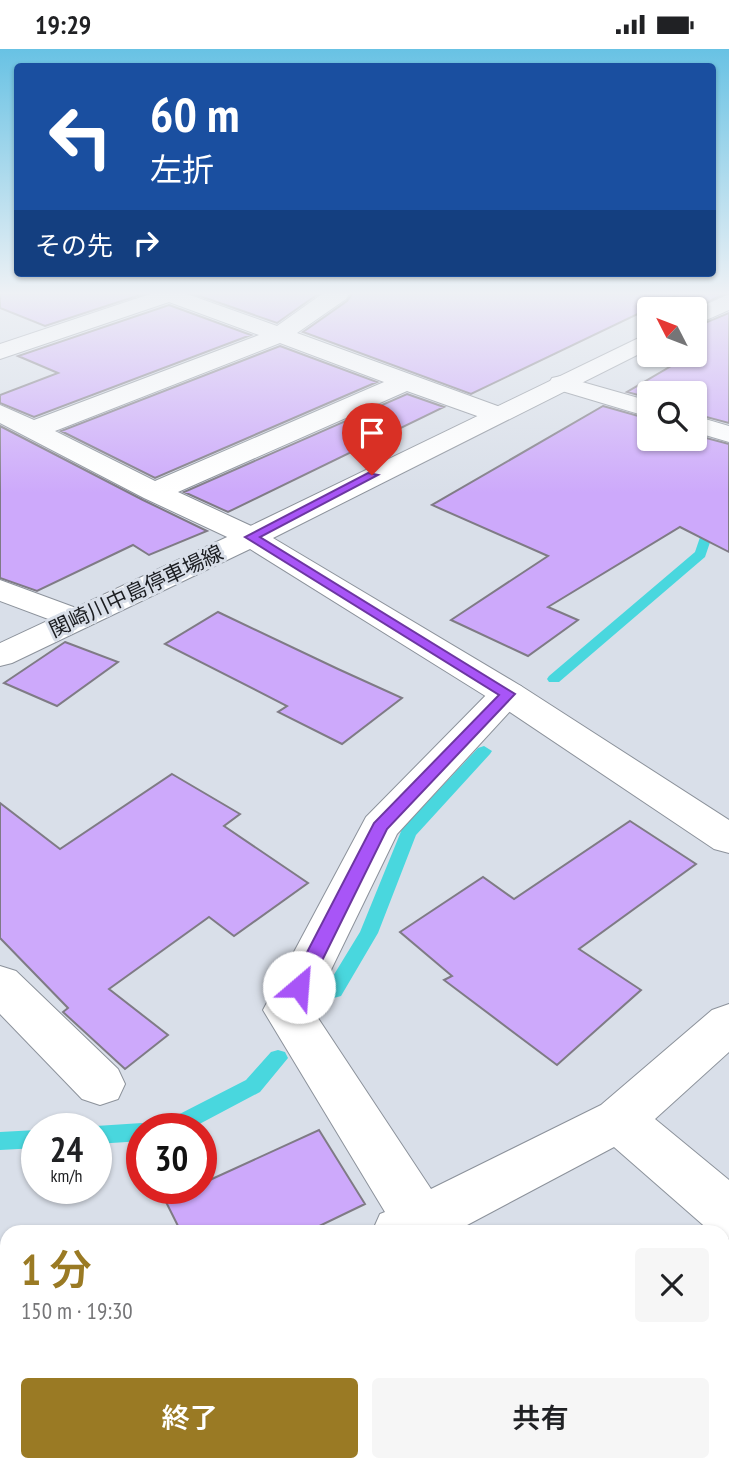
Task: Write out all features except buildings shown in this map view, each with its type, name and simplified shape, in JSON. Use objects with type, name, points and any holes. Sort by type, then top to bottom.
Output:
[{"type":"street","points":[[33,430],[214,360]]},
{"type":"street","points":[[352,360],[494,414]]},
{"type":"street","name":"関崎川中島停車場線","points":[[0,656],[251,537],[494,414],[607,360]]},
{"type":"street","points":[[154,492],[408,380]]},
{"type":"street","points":[[561,383],[637,405]]},
{"type":"street","points":[[0,413],[154,492],[251,537],[508,694],[729,839]]},
{"type":"street","points":[[707,427],[729,434]]},
{"type":"street","points":[[0,590],[75,619]]},
{"type":"street","points":[[410,1225],[287,1010],[380,827],[508,694]]},
{"type":"street","points":[[0,984],[100,1084]]},
{"type":"street","points":[[415,1225],[620,1120],[729,1023]]},
{"type":"street","points":[[620,1120],[729,1213]]},
{"type":"waterway","points":[[554,679],[701,554],[717,505],[729,499]]},
{"type":"waterway","points":[[334,991],[369,933],[408,833],[484,751]]},
{"type":"waterway","points":[[201,1113],[253,1086],[278,1058]]},
{"type":"waterway","points":[[112,1134],[126,1133]]},
{"type":"waterway","points":[[0,1141],[21,1140]]},
{"type":"route","points":[[299,987],[380,827],[508,694],[251,537],[372,475]]}]
